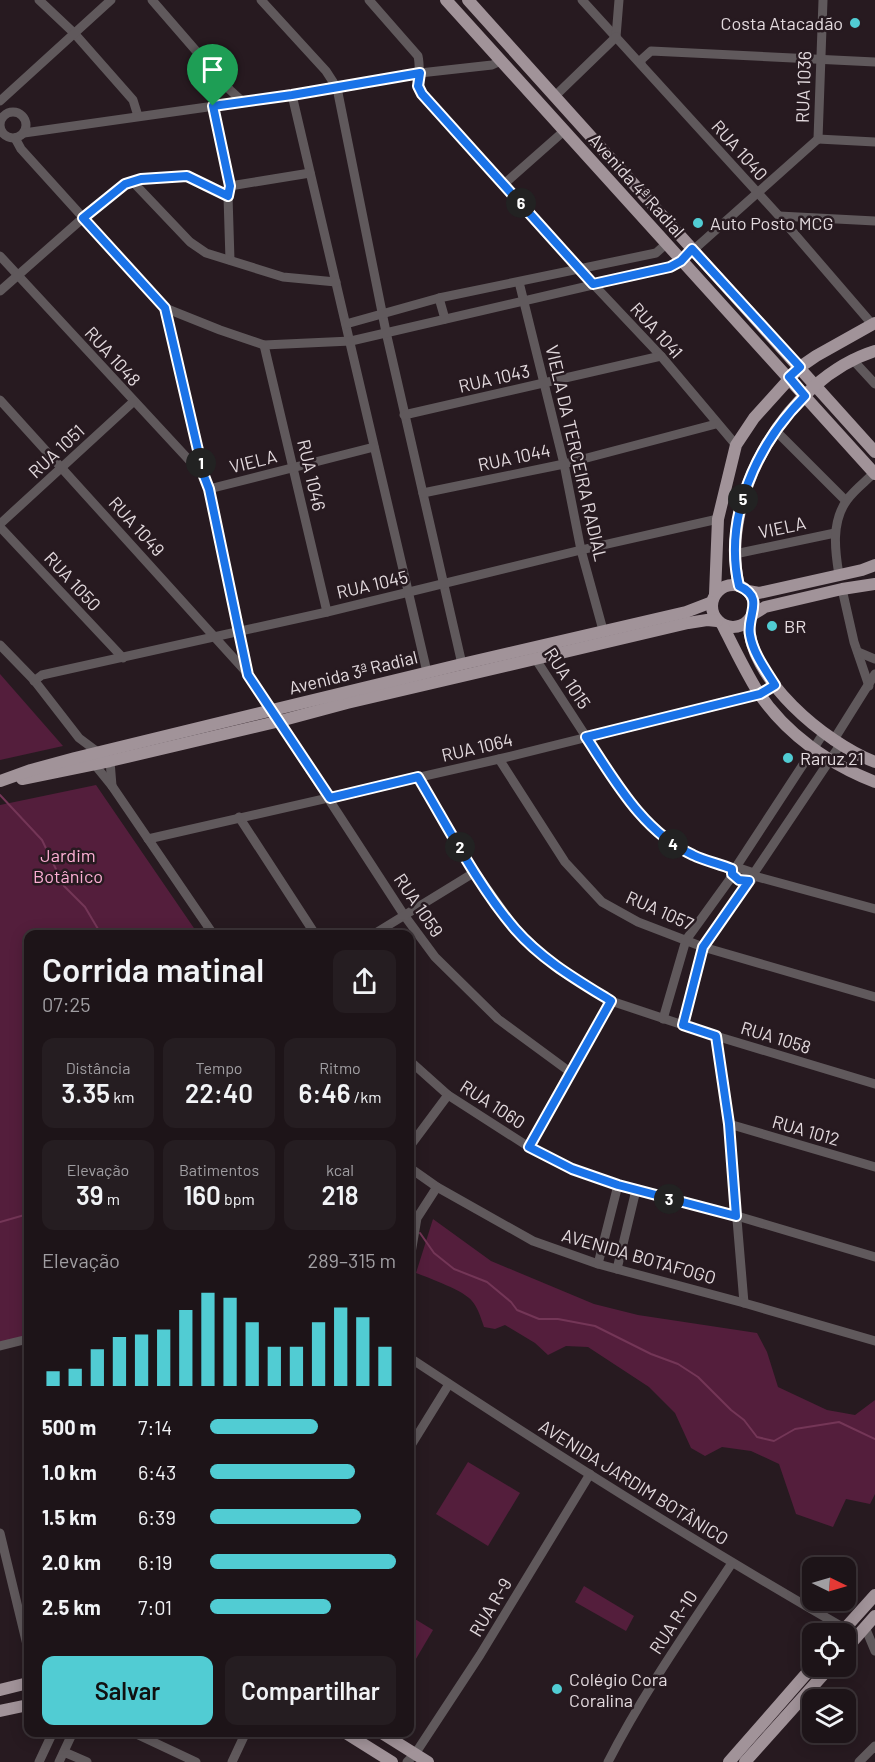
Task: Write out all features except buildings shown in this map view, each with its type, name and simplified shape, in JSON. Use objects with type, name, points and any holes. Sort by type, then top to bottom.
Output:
[{"type":"main road","name":"Avenida 4ª Radial","points":[[446,0],[681,261],[789,377],[874,474]]},
{"type":"main road","name":"Avenida 4ª Radial","points":[[469,0],[875,452]]},
{"type":"main road","points":[[874,323],[800,367],[754,418],[736,445],[718,517],[711,609],[760,694],[783,723],[830,760],[875,782]]},
{"type":"main road","points":[[875,351],[852,359],[816,386],[775,430],[757,462],[746,489],[739,518],[735,554],[744,589],[754,602],[749,634],[752,644],[760,662],[775,685],[796,710],[832,740],[875,762]]},
{"type":"main road","points":[[718,517],[739,518]]},
{"type":"main road","points":[[713,598],[724,587],[744,589],[759,594],[875,565]]},
{"type":"main road","points":[[720,624],[738,627],[765,606],[875,584]]},
{"type":"main road","name":"Avenida 3ª Radial","points":[[2,781],[33,778],[97,759],[277,716],[315,711],[487,672],[532,653],[603,630],[686,612],[713,598]]},
{"type":"main road","name":"Avenida 3ª Radial","points":[[2,781],[75,758],[110,761],[462,664],[707,620],[720,624]]},
{"type":"main road","points":[[462,664],[468,671],[487,672]]},
{"type":"main road","points":[[347,703],[357,697],[423,681],[427,672]]},
{"type":"main road","points":[[849,1623],[875,1595]]},
{"type":"main road","points":[[870,1627],[862,1619],[875,1604]]},
{"type":"main road","points":[[856,1640],[870,1627],[875,1616]]},
{"type":"main road","points":[[729,1762],[803,1677]]},
{"type":"main road","points":[[745,1762],[821,1677]]},
{"type":"main road","points":[[0,1689],[24,1684]]},
{"type":"main road","points":[[1,1713],[24,1706]]},
{"type":"main road","points":[[352,1737],[392,1762]]},
{"type":"main road","points":[[386,1737],[411,1758],[428,1762]]},
{"type":"street","points":[[39,0],[74,33],[133,100],[138,116]]},
{"type":"street","points":[[48,129],[21,115],[2,96],[111,0]]},
{"type":"street","points":[[152,0],[242,101]]},
{"type":"street","points":[[261,0],[326,71],[338,88],[386,332],[462,664]]},
{"type":"street","points":[[369,0],[418,56],[437,71]]},
{"type":"street","name":"RUA 1040","points":[[582,0],[874,323]]},
{"type":"street","points":[[555,96],[616,37],[618,0]]},
{"type":"street","name":"RUA 1036","points":[[818,139],[823,0]]},
{"type":"street","points":[[641,64],[641,60],[651,51],[875,62]]},
{"type":"street","name":"RUA 1041","points":[[418,56],[420,73],[418,86],[422,94],[578,268],[661,356],[736,445]]},
{"type":"street","points":[[21,115],[6,114],[0,127],[7,137],[48,129],[338,88],[420,73],[492,65],[501,61]]},
{"type":"street","points":[[223,81],[224,94],[216,105],[229,191],[230,260]]},
{"type":"street","points":[[292,95],[427,672]]},
{"type":"street","points":[[21,115],[26,125],[20,135],[21,149],[165,308],[264,345],[351,341],[670,267],[681,261],[818,139],[875,142]]},
{"type":"street","points":[[504,184],[564,131]]},
{"type":"street","points":[[0,291],[83,218],[125,184],[132,181],[187,176],[229,191],[310,173]]},
{"type":"street","points":[[132,181],[197,248],[206,253],[284,277],[336,282]]},
{"type":"street","points":[[779,216],[875,221]]},
{"type":"street","points":[[346,324],[439,298],[656,253],[666,244]]},
{"type":"street","name":"RUA 1048","points":[[0,256],[204,476]]},
{"type":"street","name":"VIELA DA TERCEIRA RADIAL","points":[[519,282],[564,464],[581,550],[603,630]]},
{"type":"street","points":[[439,298],[445,318]]},
{"type":"street","points":[[165,308],[209,489],[248,675]]},
{"type":"street","name":"RUA 1046","points":[[264,345],[327,612]]},
{"type":"street","name":"RUA 1043","points":[[404,415],[661,356]]},
{"type":"street","points":[[852,359],[875,384]]},
{"type":"street","name":"RUA 1049","points":[[0,400],[215,637],[248,675],[277,716]]},
{"type":"street","name":"RUA 1051","points":[[0,525],[133,402]]},
{"type":"street","name":"RUA 1044","points":[[423,493],[564,464],[716,424]]},
{"type":"street","points":[[775,430],[846,501]]},
{"type":"street","name":"VIELA","points":[[209,489],[374,447]]},
{"type":"street","points":[[838,575],[835,533],[846,501],[874,474]]},
{"type":"street","name":"RUA 1045","points":[[34,681],[42,675],[327,612],[718,517]]},
{"type":"street","name":"RUA 1050","points":[[0,525],[123,658]]},
{"type":"street","name":"VIELA","points":[[735,554],[835,533]]},
{"type":"street","points":[[842,589],[868,686]]},
{"type":"street","points":[[0,645],[34,681],[97,759],[112,786],[210,930]]},
{"type":"street","points":[[858,652],[875,659]]},
{"type":"street","name":"RUA 1015","points":[[532,653],[622,792],[653,828],[693,856],[734,870],[739,880],[752,877]]},
{"type":"street","points":[[683,1025],[703,947],[830,760],[832,740],[875,674]]},
{"type":"street","name":"RUA 1064","points":[[148,839],[499,759],[760,694],[775,685]]},
{"type":"street","name":"RUA 1059","points":[[277,716],[404,915],[435,957],[498,1019],[570,1072]]},
{"type":"street","points":[[75,758],[79,748],[79,738]]},
{"type":"street","points":[[663,1019],[686,940],[813,748],[832,740]]},
{"type":"street","name":"RUA 1057","points":[[499,759],[565,862],[603,902],[638,922],[703,947],[875,997]]},
{"type":"street","points":[[110,761],[112,786]]},
{"type":"street","name":"RUA 1058","points":[[418,777],[475,873],[516,930],[560,970],[611,1001],[716,1036],[875,1084]]},
{"type":"street","points":[[239,817],[312,930]]},
{"type":"street","points":[[380,930],[475,873]]},
{"type":"street","points":[[752,877],[875,909]]},
{"type":"street","points":[[529,1147],[611,1001]]},
{"type":"street","points":[[716,1036],[729,1124],[744,1303]]},
{"type":"street","name":"RUA 1060","points":[[414,1065],[448,1095],[529,1147],[572,1169],[618,1185],[736,1216],[875,1257]]},
{"type":"street","points":[[414,1141],[448,1095]]},
{"type":"street","name":"RUA 1012","points":[[729,1124],[875,1167]]},
{"type":"street","name":"AVENIDA BOTAFOGO","points":[[414,1171],[437,1187],[533,1241],[598,1264],[875,1341]]},
{"type":"street","points":[[598,1264],[618,1185]]},
{"type":"street","points":[[414,1231],[417,1218],[437,1187]]},
{"type":"street","points":[[617,1269],[636,1190]]},
{"type":"street","points":[[0,1346],[24,1340]]},
{"type":"street","name":"AVENIDA JARDIM BOTÂNICO","points":[[414,1361],[829,1623]]},
{"type":"street","points":[[414,1441],[449,1384]]},
{"type":"street","name":"RUA R-9","points":[[411,1758],[480,1655],[590,1474]]},
{"type":"street","points":[[0,1533],[24,1632]]},
{"type":"street","name":"RUA R-10","points":[[608,1762],[620,1737],[732,1563]]},
{"type":"street","points":[[870,1627],[875,1651]]},
{"type":"street","points":[[39,1762],[51,1737]]},
{"type":"street","points":[[59,1762],[71,1737]]},
{"type":"street","points":[[143,1737],[196,1762]]},
{"type":"street","points":[[232,1762],[241,1737]]},
{"type":"street","points":[[859,1762],[875,1746]]},
{"type":"street","points":[[64,1752],[87,1762]]},
{"type":"green space","points":[[0,674],[63,746],[0,760]]},
{"type":"green space","name":"Jardim Botânico","points":[[96,785],[195,930],[24,930],[24,1337],[0,1342],[0,805]]},
{"type":"green space","points":[[433,1219],[491,1261],[594,1304],[638,1315],[757,1333],[767,1352],[778,1387],[827,1410],[855,1415],[875,1400],[875,1494],[870,1504],[846,1499],[833,1527],[796,1514],[779,1464],[751,1451],[722,1447],[705,1456],[691,1448],[675,1413],[649,1387],[588,1347],[566,1346],[548,1355],[535,1343],[505,1325],[495,1329],[484,1327],[476,1307],[468,1297],[416,1273]]},
{"type":"green space","points":[[468,1462],[520,1493],[488,1546],[436,1514]]},
{"type":"green space","points":[[584,1586],[634,1616],[626,1631],[575,1602]]},
{"type":"green space","points":[[414,1618],[433,1630],[414,1662]]},
{"type":"waterway","points":[[0,795],[42,840],[64,886],[85,907],[99,930]]},
{"type":"waterway","points":[[0,1222],[24,1215]]},
{"type":"waterway","points":[[420,1233],[434,1253],[454,1269],[487,1282],[517,1310],[539,1319],[558,1319],[595,1326],[651,1354],[678,1364],[698,1377],[744,1420],[757,1437],[774,1441],[795,1429],[839,1422],[875,1439]]},
{"type":"place","name":"Costa Atacadão","points":[[855,23]]},
{"type":"place","name":"Auto Posto MCG","points":[[698,223]]},
{"type":"place","name":"BR","points":[[772,626]]},
{"type":"place","name":"Raruz 21","points":[[788,758]]},
{"type":"place","name":"Colégio Cora Coralina","points":[[557,1689]]},
{"type":"route","points":[[420,73],[418,86],[422,94],[593,284],[670,267],[681,261],[692,249],[800,367],[789,377],[805,396],[775,430],[757,462],[746,489],[736,535],[735,554],[739,586],[748,591],[754,602],[754,609],[749,620],[749,634],[760,662],[775,685],[760,694],[586,737],[622,792],[653,828],[693,856],[732,869],[732,874],[739,880],[749,881],[703,947],[683,1025],[716,1036],[729,1124],[736,1216],[618,1185],[572,1169],[529,1147],[611,1001],[560,970],[516,930],[475,873],[418,777],[330,798],[248,675],[209,489],[165,308],[83,218],[125,184],[141,179],[187,176],[220,190],[228,196],[230,186],[213,106],[420,73]]}]
